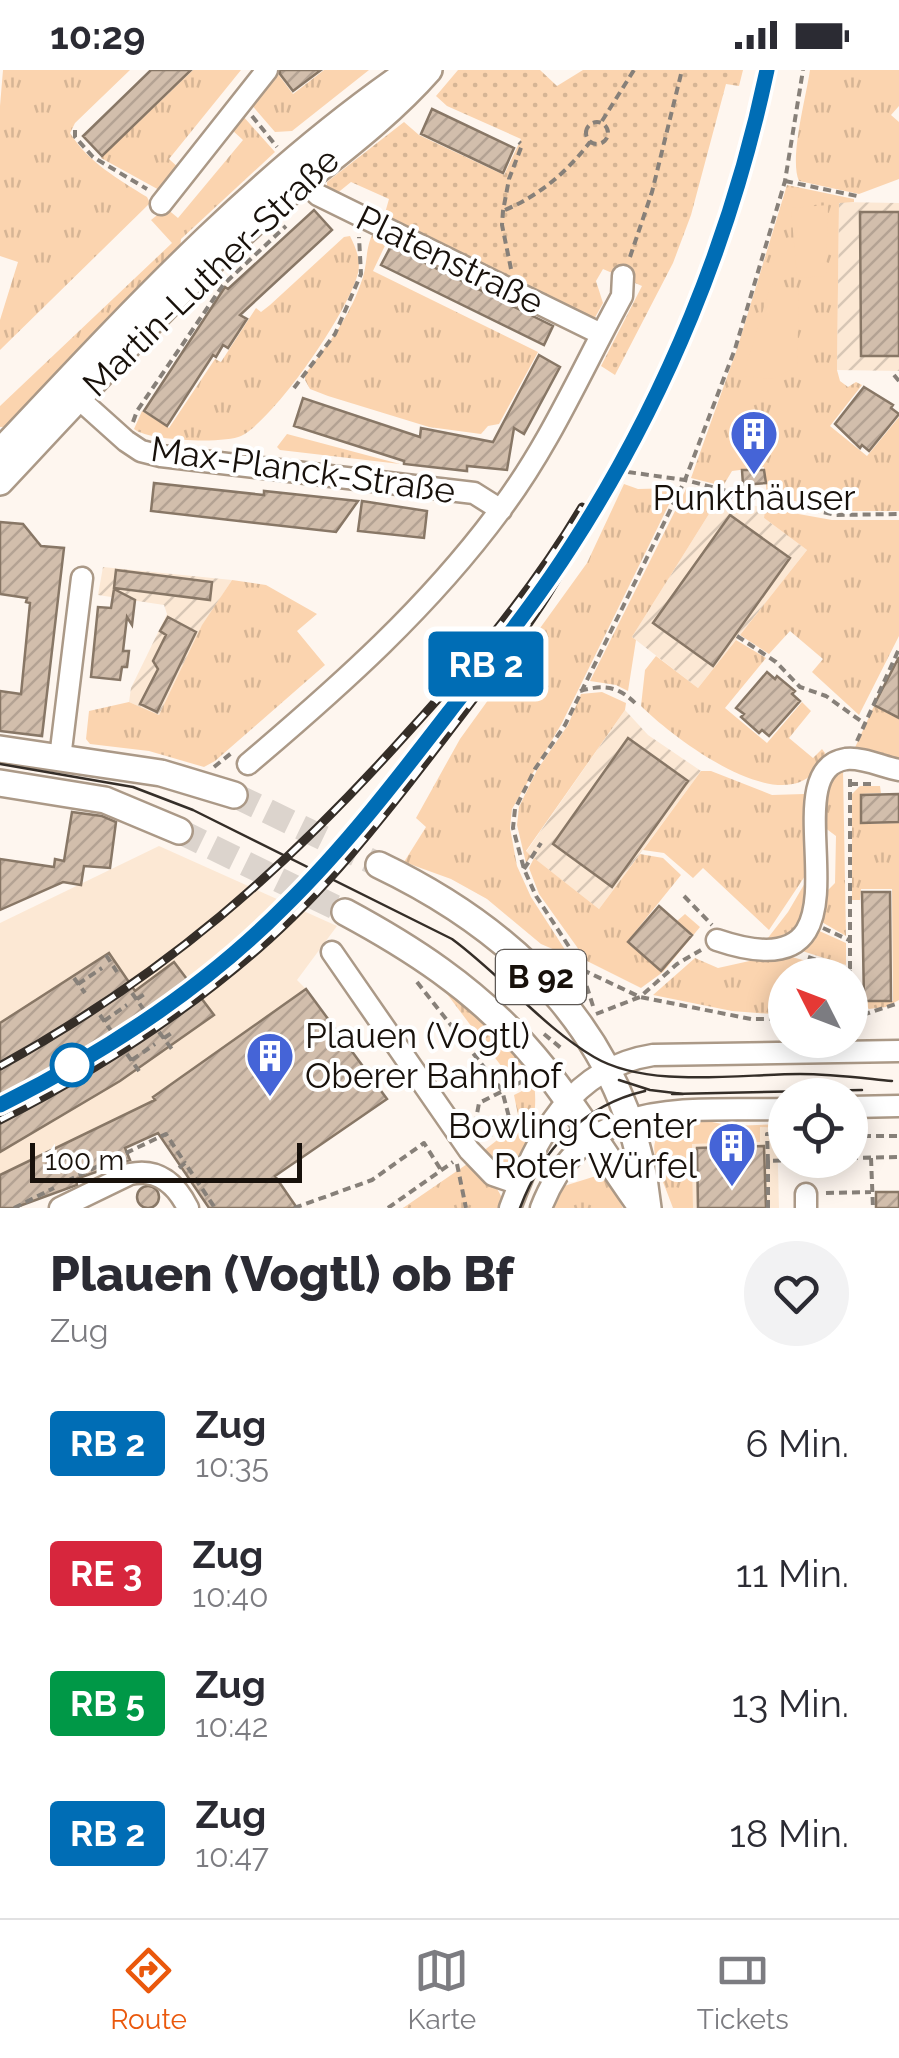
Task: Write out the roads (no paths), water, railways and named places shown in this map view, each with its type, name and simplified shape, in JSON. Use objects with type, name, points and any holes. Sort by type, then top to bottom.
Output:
[{"type":"main road","name":"Martin-Luther-Straße","points":[[296,172],[411,70]]},
{"type":"main road","name":"Martin-Luther-Straße","points":[[0,482],[71,392],[202,243],[296,172],[391,109],[429,70]]},
{"type":"main road","name":"Martin-Luther-Straße","points":[[0,452],[71,392]]},
{"type":"main road","points":[[0,750],[162,773],[234,796]]},
{"type":"main road","points":[[0,783],[105,800],[179,831]]},
{"type":"main road","name":"B 92","points":[[379,865],[454,906],[502,939],[589,1020],[642,1161],[645,1208]]},
{"type":"main road","name":"B 92","points":[[345,912],[447,973],[480,1000],[542,1066],[645,1208]]},
{"type":"street","points":[[161,204],[267,70]]},
{"type":"street","name":"Platenstraße","points":[[296,172],[318,195],[601,334]]},
{"type":"street","points":[[242,756],[405,625],[500,510],[534,460],[622,296],[623,276]]},
{"type":"street","name":"Max-Planck-Straße","points":[[71,392],[141,451],[474,493],[500,510]]},
{"type":"street","points":[[60,758],[82,578]]},
{"type":"street","points":[[717,940],[754,950],[780,949],[798,942],[812,922],[819,784],[832,765],[849,759],[899,770]]},
{"type":"street","points":[[332,952],[469,1150],[493,1175],[519,1184]]},
{"type":"street","points":[[510,1208],[541,1137],[567,1100],[607,1068],[652,1055],[899,1051]]},
{"type":"street","points":[[868,1107],[899,1106]]},
{"type":"street","points":[[540,1208],[560,1171],[593,1136],[629,1118],[676,1111],[768,1109]]},
{"type":"street","points":[[60,1208],[142,1171],[166,1179],[180,1192],[188,1208]]},
{"type":"tunnel","points":[[234,795],[379,865]]},
{"type":"tunnel","points":[[179,831],[345,912]]},
{"type":"tram line","points":[[0,764],[133,787],[193,810],[452,939],[557,1031],[616,1067],[694,1078],[812,1074],[892,1081]]},
{"type":"tram line","points":[[619,1080],[650,1090],[683,1094]]},
{"type":"tram line","points":[[520,1208],[540,1167],[568,1133],[603,1107],[645,1091]]},
{"type":"tram line","points":[[672,1094],[768,1092]]},
{"type":"railway","points":[[0,1120],[68,1083],[166,1021],[283,927],[372,829],[502,661],[570,556],[676,348],[738,184],[767,70]]},
{"type":"railway","points":[[0,1066],[116,995],[169,957],[269,874],[316,829],[479,650],[544,566],[582,507]]},
{"type":"train","points":[[0,1105],[144,1019],[215,967],[284,908],[403,770],[546,584],[614,476],[690,318],[740,175],[767,70]]},
{"type":"place","name":"Punkthäuser","points":[[754,476]]},
{"type":"place","name":"Plauen (Vogtl) Oberer Bahnhof","points":[[270,1098]]},
{"type":"place","name":"Bowling Center Roter Würfel","points":[[732,1188]]}]
